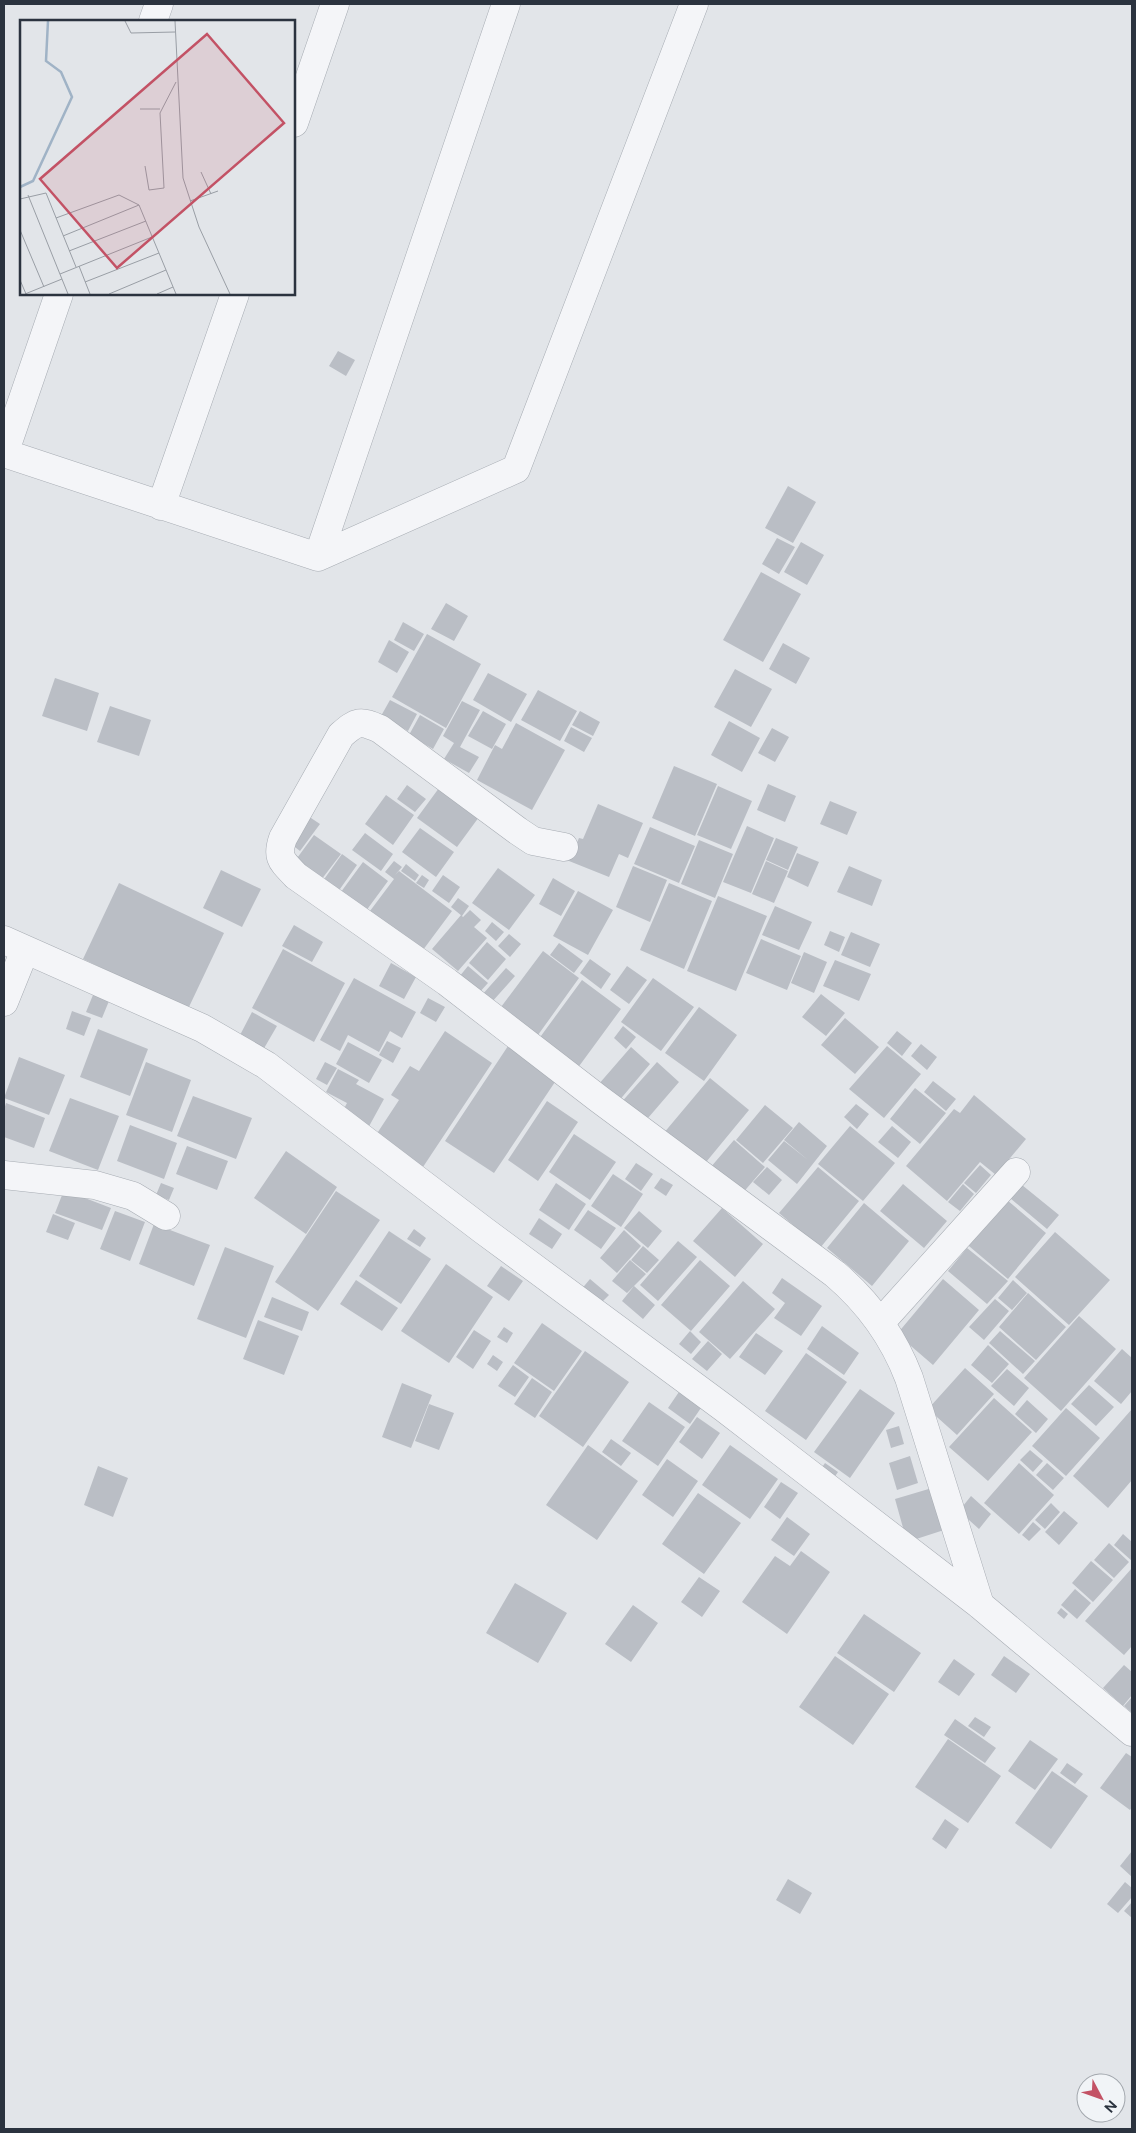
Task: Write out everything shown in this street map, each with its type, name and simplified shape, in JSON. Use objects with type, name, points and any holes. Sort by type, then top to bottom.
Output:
[{"type":"street","points":[[153,20],[159,4]]},
{"type":"street","points":[[295,121],[335,4]]},
{"type":"street","points":[[318,557],[506,4]]},
{"type":"street","points":[[59,295],[4,453],[318,557],[516,469],[694,4]]},
{"type":"street","points":[[161,506],[235,295]]},
{"type":"street","points":[[564,847],[546,845],[525,836],[380,729],[367,723],[354,723],[341,736],[279,850],[281,858],[296,876],[447,982],[835,1274],[856,1292],[881,1322],[899,1353],[909,1378],[980,1605]]},
{"type":"street","points":[[4,1002],[14,945],[202,1028],[266,1065],[483,1230],[724,1408],[980,1605],[1132,1732]]},
{"type":"street","points":[[881,1322],[1016,1172]]},
{"type":"street","points":[[4,1175],[95,1186],[133,1196],[166,1216]]},
{"type":"building","points":[[338,351],[355,360],[346,376],[329,366]]},
{"type":"building","points":[[788,486],[816,502],[793,543],[765,528]]},
{"type":"building","points":[[777,538],[795,547],[779,574],[762,564]]},
{"type":"building","points":[[801,542],[824,555],[807,585],[784,572]]},
{"type":"building","points":[[761,572],[801,594],[763,662],[723,640]]},
{"type":"building","points":[[446,603],[468,616],[454,641],[431,629]]},
{"type":"building","points":[[403,622],[424,634],[414,651],[394,640]]},
{"type":"building","points":[[427,634],[481,664],[446,728],[392,697]]},
{"type":"building","points":[[389,640],[409,652],[397,673],[378,662]]},
{"type":"building","points":[[783,643],[810,658],[796,684],[769,669]]},
{"type":"building","points":[[735,669],[772,689],[751,727],[714,707]]},
{"type":"building","points":[[488,673],[527,694],[511,722],[473,700]]},
{"type":"building","points":[[55,678],[99,693],[87,731],[42,716]]},
{"type":"building","points":[[538,690],[577,711],[560,741],[521,720]]},
{"type":"building","points":[[390,700],[417,714],[408,731],[381,716]]},
{"type":"building","points":[[462,701],[480,710],[460,747],[479,757],[469,773],[444,759],[454,743],[443,736]]},
{"type":"building","points":[[110,706],[151,720],[139,756],[97,742]]},
{"type":"building","points":[[483,711],[506,724],[492,749],[468,736]]},
{"type":"building","points":[[580,711],[600,722],[593,736],[572,725]]},
{"type":"building","points":[[420,715],[444,729],[433,749],[409,735]]},
{"type":"building","points":[[729,721],[760,738],[742,772],[711,755]]},
{"type":"building","points":[[516,723],[565,750],[532,810],[477,780],[495,745],[502,749]]},
{"type":"building","points":[[571,727],[592,738],[584,752],[564,741]]},
{"type":"building","points":[[772,728],[789,737],[775,762],[758,753]]},
{"type":"building","points":[[674,766],[717,784],[695,836],[652,818]]},
{"type":"building","points":[[768,784],[796,796],[785,822],[757,810]]},
{"type":"building","points":[[407,785],[426,799],[415,812],[397,799]]},
{"type":"building","points":[[718,786],[752,801],[731,849],[697,835]]},
{"type":"building","points":[[439,788],[479,817],[457,847],[417,818]]},
{"type":"building","points":[[386,795],[414,815],[393,845],[365,824]]},
{"type":"building","points":[[830,801],[857,812],[847,835],[820,824]]},
{"type":"building","points":[[598,804],[643,823],[628,858],[619,854],[609,877],[569,861],[579,838],[583,839]]},
{"type":"building","points":[[305,814],[320,824],[300,851],[286,840]]},
{"type":"building","points":[[747,826],[774,838],[751,893],[723,882]]},
{"type":"building","points":[[650,827],[695,846],[679,883],[634,864]]},
{"type":"building","points":[[420,828],[454,852],[436,877],[402,852]]},
{"type":"building","points":[[365,833],[393,854],[381,871],[352,850]]},
{"type":"building","points":[[314,835],[341,854],[318,884],[292,865]]},
{"type":"building","points":[[776,838],[798,847],[788,870],[766,860]]},
{"type":"building","points":[[699,840],[733,854],[715,898],[681,884]]},
{"type":"building","points":[[797,853],[819,862],[808,887],[787,877]]},
{"type":"building","points":[[342,854],[357,865],[335,896],[320,885]]},
{"type":"building","points":[[394,861],[402,867],[395,875],[399,871],[452,911],[420,954],[367,915],[394,879],[385,872]]},
{"type":"building","points":[[766,861],[788,871],[774,903],[752,894]]},
{"type":"building","points":[[363,862],[388,881],[363,915],[338,896]]},
{"type":"building","points":[[406,864],[419,875],[415,881],[401,871]]},
{"type":"building","points":[[633,866],[667,880],[650,922],[616,907]]},
{"type":"building","points":[[849,866],[882,880],[872,906],[837,892]]},
{"type":"building","points":[[498,868],[535,895],[509,930],[472,903]]},
{"type":"building","points":[[221,870],[261,889],[242,927],[203,908]]},
{"type":"building","points":[[422,875],[429,880],[424,888],[416,883]]},
{"type":"building","points":[[443,875],[460,887],[449,903],[432,891]]},
{"type":"building","points":[[553,878],[575,891],[561,916],[539,904]]},
{"type":"building","points":[[119,883],[224,933],[188,1009],[83,959]]},
{"type":"building","points":[[669,883],[712,901],[684,969],[640,950]]},
{"type":"building","points":[[578,891],[613,910],[588,955],[553,936]]},
{"type":"building","points":[[718,896],[767,916],[736,991],[687,971]]},
{"type":"building","points":[[458,898],[469,906],[462,916],[451,907]]},
{"type":"building","points":[[775,906],[812,922],[799,950],[762,935]]},
{"type":"building","points":[[470,910],[481,920],[474,927],[487,938],[458,971],[432,949],[461,915],[463,917]]},
{"type":"building","points":[[492,922],[504,932],[496,941],[485,931]]},
{"type":"building","points":[[294,925],[323,942],[312,962],[282,946]]},
{"type":"building","points":[[830,931],[845,937],[839,952],[824,945]]},
{"type":"building","points":[[851,932],[880,944],[870,967],[841,955]]},
{"type":"building","points":[[509,934],[521,944],[510,957],[498,946]]},
{"type":"building","points":[[761,939],[801,956],[787,990],[746,973]]},
{"type":"building","points":[[487,942],[506,959],[488,980],[469,963]]},
{"type":"building","points":[[559,943],[583,961],[574,973],[550,955]]},
{"type":"building","points":[[283,949],[345,983],[314,1042],[252,1008]]},
{"type":"building","points":[[543,951],[579,978],[538,1035],[501,1007]]},
{"type":"building","points":[[804,952],[827,962],[814,993],[791,983]]},
{"type":"building","points":[[590,959],[611,974],[601,989],[580,973]]},
{"type":"building","points":[[835,960],[871,974],[859,1001],[823,986]]},
{"type":"building","points":[[391,963],[416,977],[404,999],[379,986]]},
{"type":"building","points":[[468,966],[488,983],[478,994],[459,977]]},
{"type":"building","points":[[627,966],[647,980],[629,1004],[610,990]]},
{"type":"building","points":[[506,968],[515,976],[491,1003],[482,995]]},
{"type":"building","points":[[354,978],[416,1012],[402,1038],[390,1031],[379,1052],[348,1035],[340,1051],[320,1040]]},
{"type":"building","points":[[653,978],[694,1007],[661,1051],[621,1022]]},
{"type":"building","points":[[582,980],[621,1009],[577,1069],[538,1040]]},
{"type":"building","points":[[821,994],[845,1013],[826,1036],[802,1017]]},
{"type":"building","points":[[93,995],[109,1001],[102,1018],[86,1012]]},
{"type":"building","points":[[428,998],[445,1007],[436,1022],[420,1013]]},
{"type":"building","points":[[699,1007],[737,1035],[704,1081],[665,1053]]},
{"type":"building","points":[[72,1011],[91,1018],[84,1036],[66,1029]]},
{"type":"building","points":[[252,1012],[277,1026],[263,1050],[239,1037]]},
{"type":"building","points":[[845,1018],[879,1047],[855,1074],[821,1045]]},
{"type":"building","points":[[623,1026],[636,1037],[626,1049],[614,1038]]},
{"type":"building","points":[[98,1029],[148,1049],[130,1096],[80,1077]]},
{"type":"building","points":[[445,1031],[492,1063],[421,1170],[374,1138],[399,1100],[391,1095],[410,1066],[419,1071]]},
{"type":"building","points":[[897,1031],[912,1043],[902,1056],[887,1043]]},
{"type":"building","points":[[387,1041],[401,1048],[393,1063],[379,1055]]},
{"type":"building","points":[[348,1042],[382,1060],[369,1083],[336,1064]]},
{"type":"building","points":[[921,1044],[937,1057],[927,1070],[911,1056]]},
{"type":"building","points":[[508,1046],[557,1079],[494,1173],[445,1141]]},
{"type":"building","points":[[887,1046],[921,1074],[884,1118],[849,1089]]},
{"type":"building","points":[[631,1047],[650,1064],[618,1102],[598,1085]]},
{"type":"building","points":[[19,1057],[65,1075],[49,1115],[4,1098]]},
{"type":"building","points":[[146,1062],[191,1080],[172,1132],[126,1115]]},
{"type":"building","points":[[325,1062],[337,1068],[327,1085],[316,1079]]},
{"type":"building","points":[[657,1062],[679,1082],[642,1125],[619,1105]]},
{"type":"building","points":[[338,1069],[359,1080],[356,1084],[384,1099],[367,1130],[340,1116],[347,1103],[326,1092]]},
{"type":"building","points":[[710,1078],[749,1110],[702,1167],[663,1134]]},
{"type":"building","points":[[933,1081],[956,1099],[946,1111],[924,1092]]},
{"type":"building","points":[[915,1088],[946,1113],[920,1144],[890,1119]]},
{"type":"building","points":[[974,1095],[1026,1139],[996,1175],[980,1162],[947,1201],[906,1166],[954,1109],[960,1113]]},
{"type":"building","points":[[193,1096],[252,1118],[236,1159],[177,1136]]},
{"type":"building","points":[[70,1098],[119,1116],[98,1170],[49,1151]]},
{"type":"building","points":[[547,1101],[578,1122],[538,1181],[508,1160]]},
{"type":"building","points":[[6,1103],[45,1118],[34,1148],[4,1137],[4,1110]]},
{"type":"building","points":[[856,1104],[869,1114],[857,1129],[844,1117]]},
{"type":"building","points":[[765,1105],[793,1128],[763,1163],[736,1140]]},
{"type":"building","points":[[799,1122],[827,1146],[797,1184],[768,1160],[784,1141],[808,1160],[784,1140]]},
{"type":"building","points":[[130,1125],[177,1143],[164,1179],[117,1161]]},
{"type":"building","points":[[850,1126],[895,1163],[863,1201],[818,1164]]},
{"type":"building","points":[[892,1126],[911,1142],[898,1158],[878,1142]]},
{"type":"building","points":[[574,1134],[616,1162],[590,1200],[549,1172]]},
{"type":"building","points":[[734,1140],[765,1167],[741,1195],[710,1168]]},
{"type":"building","points":[[187,1146],[228,1161],[217,1190],[176,1174]]},
{"type":"building","points":[[286,1151],[337,1187],[306,1234],[254,1198]]},
{"type":"building","points":[[636,1163],[653,1174],[641,1191],[625,1179]]},
{"type":"building","points":[[980,1165],[991,1175],[976,1193],[964,1183]]},
{"type":"building","points":[[767,1167],[782,1180],[769,1195],[753,1182]]},
{"type":"building","points":[[818,1167],[859,1201],[820,1248],[779,1213]]},
{"type":"building","points":[[613,1174],[643,1194],[621,1227],[591,1206]]},
{"type":"building","points":[[661,1178],[673,1185],[666,1196],[654,1188]]},
{"type":"building","points":[[161,1183],[174,1188],[169,1200],[156,1195]]},
{"type":"building","points":[[556,1183],[586,1204],[569,1230],[539,1210]]},
{"type":"building","points":[[903,1184],[947,1221],[924,1248],[880,1211]]},
{"type":"building","points":[[963,1184],[974,1194],[960,1211],[948,1202]]},
{"type":"building","points":[[1022,1185],[1059,1215],[1047,1229],[1010,1198]]},
{"type":"building","points":[[64,1190],[111,1208],[102,1230],[55,1213]]},
{"type":"building","points":[[336,1191],[380,1220],[318,1311],[275,1282]]},
{"type":"building","points":[[1001,1195],[1046,1233],[1008,1279],[963,1241]]},
{"type":"building","points":[[864,1203],[909,1241],[872,1286],[827,1248]]},
{"type":"building","points":[[722,1208],[763,1244],[735,1277],[693,1241]]},
{"type":"building","points":[[588,1210],[616,1228],[601,1249],[574,1230]]},
{"type":"building","points":[[115,1211],[145,1222],[130,1261],[100,1249]]},
{"type":"building","points":[[639,1211],[662,1231],[648,1248],[624,1228]]},
{"type":"building","points":[[53,1214],[75,1223],[68,1240],[46,1232]]},
{"type":"building","points":[[539,1218],[562,1234],[552,1249],[529,1234]]},
{"type":"building","points":[[154,1224],[210,1245],[194,1286],[139,1264]]},
{"type":"building","points":[[414,1229],[426,1238],[420,1247],[407,1239]]},
{"type":"building","points":[[624,1230],[641,1246],[617,1273],[600,1258]]},
{"type":"building","points":[[389,1231],[431,1259],[401,1304],[359,1276]]},
{"type":"building","points":[[1055,1232],[1110,1280],[1069,1325],[1015,1277]]},
{"type":"building","points":[[678,1241],[697,1257],[658,1301],[640,1285]]},
{"type":"building","points":[[643,1246],[659,1260],[647,1273],[631,1260]]},
{"type":"building","points":[[225,1247],[274,1266],[246,1338],[197,1319]]},
{"type":"building","points":[[967,1248],[1008,1281],[987,1304],[948,1271]]},
{"type":"building","points":[[630,1260],[646,1274],[627,1293],[612,1281]]},
{"type":"building","points":[[700,1260],[730,1286],[691,1331],[661,1305]]},
{"type":"building","points":[[446,1264],[493,1297],[449,1363],[401,1331]]},
{"type":"building","points":[[501,1266],[523,1281],[509,1301],[487,1286]]},
{"type":"building","points":[[782,1278],[822,1306],[801,1336],[774,1318],[785,1303],[772,1293]]},
{"type":"building","points":[[590,1279],[609,1295],[598,1306],[580,1291]]},
{"type":"building","points":[[943,1279],[979,1310],[933,1365],[897,1334]]},
{"type":"building","points":[[356,1280],[398,1308],[382,1331],[340,1304]]},
{"type":"building","points":[[1013,1280],[1027,1293],[1012,1310],[998,1298]]},
{"type":"building","points":[[743,1281],[775,1309],[730,1359],[699,1332]]},
{"type":"building","points":[[634,1286],[655,1305],[643,1319],[622,1301]]},
{"type":"building","points":[[1028,1293],[1066,1327],[1036,1360],[999,1327]]},
{"type":"building","points":[[272,1297],[309,1312],[302,1331],[264,1317]]},
{"type":"building","points":[[995,1299],[1009,1311],[984,1340],[969,1327]]},
{"type":"building","points":[[1079,1316],[1116,1349],[1061,1411],[1024,1378]]},
{"type":"building","points":[[258,1320],[299,1336],[284,1375],[243,1359]]},
{"type":"building","points":[[542,1323],[582,1351],[554,1391],[514,1363]]},
{"type":"building","points":[[822,1326],[859,1353],[844,1375],[807,1349]]},
{"type":"building","points":[[504,1327],[513,1333],[507,1343],[497,1337]]},
{"type":"building","points":[[474,1330],[491,1341],[473,1369],[456,1357]]},
{"type":"building","points":[[690,1331],[701,1342],[691,1354],[679,1344]]},
{"type":"building","points":[[1000,1331],[1035,1361],[1023,1374],[989,1343]]},
{"type":"building","points":[[756,1333],[783,1351],[765,1375],[739,1357]]},
{"type":"building","points":[[708,1341],[722,1354],[707,1371],[692,1359]]},
{"type":"building","points":[[988,1345],[1009,1364],[992,1383],[971,1365]]},
{"type":"building","points":[[1122,1349],[1132,1358],[1132,1391],[1121,1404],[1094,1381]]},
{"type":"building","points":[[585,1351],[629,1382],[583,1447],[539,1416]]},
{"type":"building","points":[[806,1353],[847,1382],[806,1440],[765,1411]]},
{"type":"building","points":[[493,1355],[503,1362],[497,1371],[487,1364]]},
{"type":"building","points":[[513,1365],[529,1377],[515,1397],[498,1386]]},
{"type":"building","points":[[965,1368],[994,1394],[957,1435],[928,1409]]},
{"type":"building","points":[[1007,1369],[1029,1388],[1014,1406],[991,1386]]},
{"type":"building","points":[[532,1378],[552,1392],[535,1418],[514,1404]]},
{"type":"building","points":[[402,1383],[432,1395],[411,1448],[382,1437]]},
{"type":"building","points":[[1089,1385],[1114,1407],[1096,1426],[1071,1404]]},
{"type":"building","points":[[683,1386],[705,1402],[690,1424],[668,1408]]},
{"type":"building","points":[[860,1389],[895,1413],[850,1478],[814,1452]]},
{"type":"building","points":[[994,1398],[1032,1432],[988,1481],[949,1447]]},
{"type":"building","points":[[1027,1400],[1048,1419],[1036,1433],[1015,1414]]},
{"type":"building","points":[[649,1402],[685,1427],[658,1466],[622,1441]]},
{"type":"building","points":[[429,1404],[454,1413],[439,1450],[415,1441]]},
{"type":"building","points":[[1066,1408],[1100,1438],[1066,1476],[1032,1446]]},
{"type":"building","points":[[1132,1409],[1132,1480],[1108,1508],[1073,1476]]},
{"type":"building","points":[[697,1417],[720,1433],[702,1459],[679,1442]]},
{"type":"building","points":[[899,1426],[904,1444],[891,1448],[886,1430]]},
{"type":"building","points":[[611,1439],[631,1453],[621,1466],[602,1452]]},
{"type":"building","points":[[588,1445],[638,1481],[597,1540],[546,1505]]},
{"type":"building","points":[[730,1445],[778,1479],[750,1519],[702,1485]]},
{"type":"building","points":[[1030,1450],[1043,1461],[1033,1472],[1020,1460]]},
{"type":"building","points":[[910,1456],[918,1483],[897,1490],[889,1463]]},
{"type":"building","points":[[667,1459],[698,1481],[673,1517],[642,1495]]},
{"type":"building","points":[[825,1463],[838,1472],[831,1482],[818,1473]]},
{"type":"building","points":[[1019,1463],[1054,1495],[1019,1534],[984,1503]]},
{"type":"building","points":[[1047,1463],[1064,1478],[1053,1490],[1036,1475]]},
{"type":"building","points":[[98,1466],[128,1478],[113,1517],[84,1505]]},
{"type":"building","points":[[781,1482],[798,1493],[780,1519],[764,1507]]},
{"type":"building","points":[[932,1488],[944,1530],[907,1542],[895,1499]]},
{"type":"building","points":[[698,1493],[741,1523],[704,1574],[662,1544]]},
{"type":"building","points":[[971,1496],[991,1514],[979,1529],[959,1511]]},
{"type":"building","points":[[1051,1503],[1060,1512],[1045,1529],[1035,1520]]},
{"type":"building","points":[[1064,1511],[1078,1523],[1059,1545],[1045,1532]]},
{"type":"building","points":[[787,1517],[810,1534],[794,1556],[771,1540]]},
{"type":"building","points":[[1033,1522],[1041,1529],[1029,1541],[1022,1535]]},
{"type":"building","points":[[1123,1534],[1132,1542],[1132,1561],[1114,1545]]},
{"type":"building","points":[[1109,1543],[1129,1562],[1114,1578],[1094,1560]]},
{"type":"building","points":[[801,1551],[830,1572],[787,1634],[742,1602],[775,1556],[790,1566]]},
{"type":"building","points":[[1091,1561],[1113,1580],[1093,1602],[1072,1583]]},
{"type":"building","points":[[1132,1568],[1132,1646],[1124,1655],[1085,1621]]},
{"type":"building","points":[[699,1577],[720,1591],[702,1617],[681,1602]]},
{"type":"building","points":[[515,1583],[567,1613],[538,1663],[486,1633]]},
{"type":"building","points":[[1075,1589],[1091,1603],[1077,1619],[1061,1605]]},
{"type":"building","points":[[633,1605],[658,1623],[631,1662],[605,1644]]},
{"type":"building","points":[[1061,1608],[1068,1614],[1064,1619],[1057,1613]]},
{"type":"building","points":[[864,1614],[921,1653],[894,1692],[837,1653]]},
{"type":"building","points":[[835,1656],[889,1694],[853,1745],[799,1707]]},
{"type":"building","points":[[1004,1656],[1030,1674],[1016,1693],[991,1675]]},
{"type":"building","points":[[954,1659],[975,1674],[959,1696],[938,1682]]},
{"type":"building","points":[[1124,1665],[1132,1672],[1132,1695],[1123,1706],[1103,1688]]},
{"type":"building","points":[[1132,1697],[1132,1713],[1124,1706]]},
{"type":"building","points":[[975,1717],[991,1727],[984,1737],[968,1726]]},
{"type":"building","points":[[955,1719],[996,1748],[985,1763],[944,1735]]},
{"type":"building","points":[[948,1739],[1001,1776],[968,1823],[915,1787]]},
{"type":"building","points":[[1030,1740],[1058,1759],[1035,1790],[1008,1771]]},
{"type":"building","points":[[1126,1753],[1132,1757],[1132,1807],[1130,1810],[1100,1788]]},
{"type":"building","points":[[1067,1763],[1083,1774],[1075,1784],[1060,1773]]},
{"type":"building","points":[[1052,1771],[1088,1796],[1051,1849],[1015,1823]]},
{"type":"building","points":[[945,1819],[959,1829],[946,1849],[932,1839]]},
{"type":"building","points":[[1132,1851],[1132,1877],[1120,1866]]},
{"type":"building","points":[[788,1879],[812,1893],[800,1914],[776,1900]]},
{"type":"building","points":[[1125,1882],[1132,1888],[1132,1897],[1118,1913],[1107,1904]]},
{"type":"building","points":[[1132,1902],[1132,1918],[1124,1911]]}]
